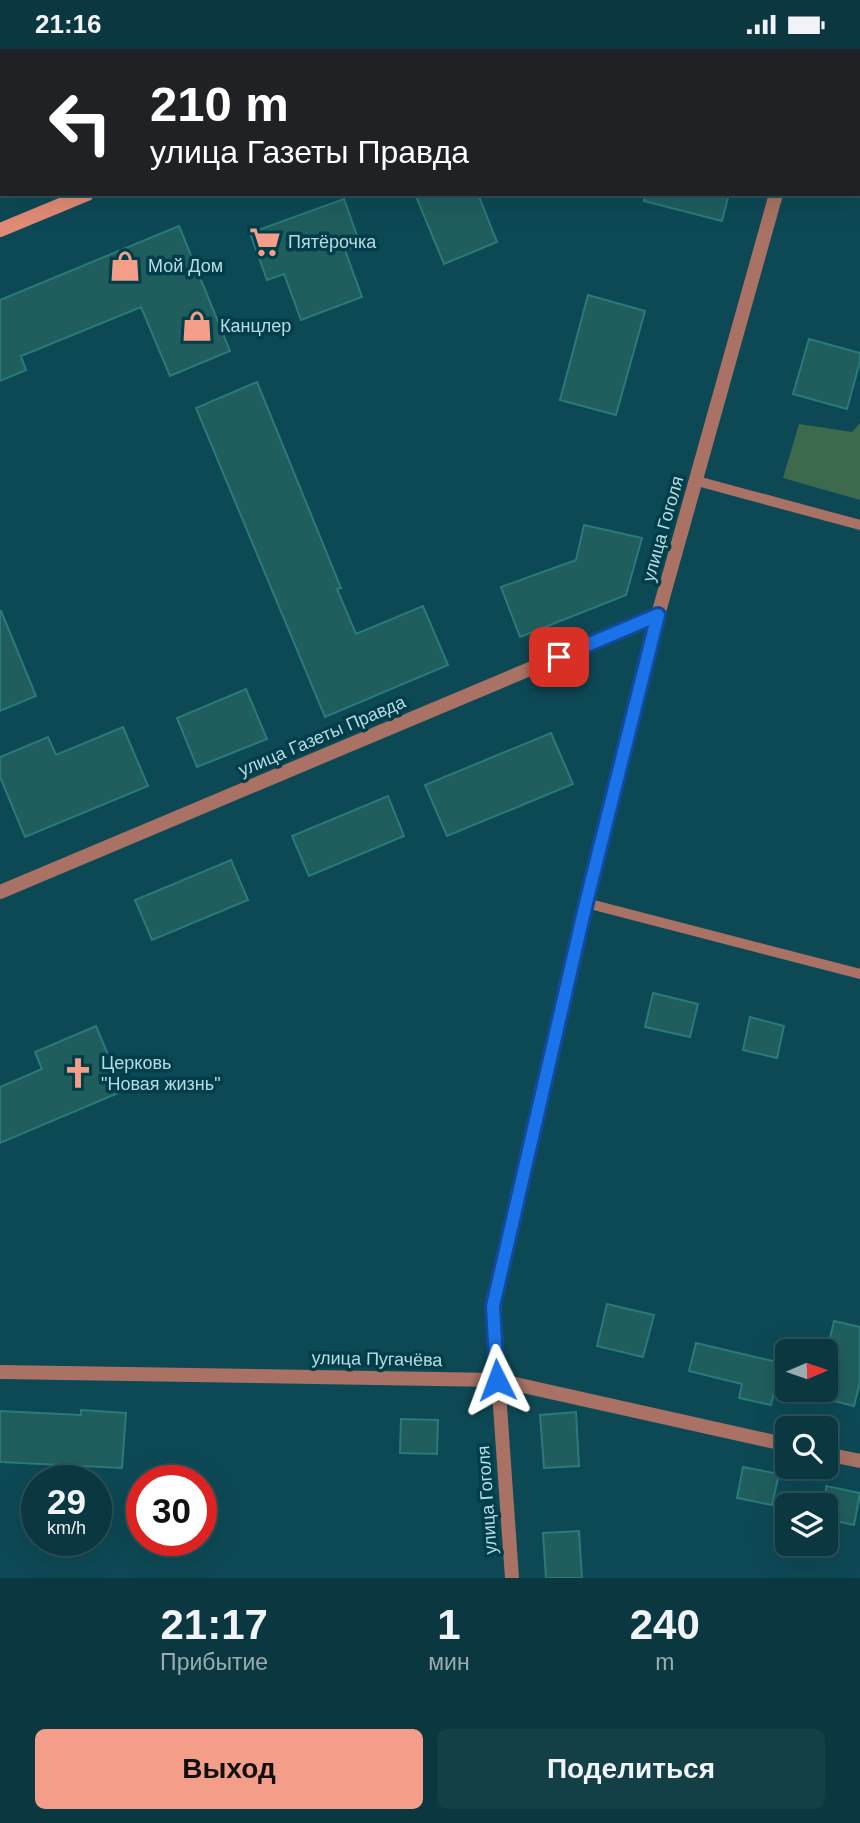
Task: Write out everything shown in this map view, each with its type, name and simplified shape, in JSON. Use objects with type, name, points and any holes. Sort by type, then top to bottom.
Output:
[{"type":"main road","points":[[0,230],[82,196]]},
{"type":"street","name":"улица Гоголя","points":[[512,1578],[493,1306],[586,903],[658,615],[775,196]]},
{"type":"street","name":"улица Газеты Правда","points":[[0,892],[658,615]]},
{"type":"street","name":"улица Пугачёва","points":[[0,1372],[497,1380],[775,1442]]},
{"type":"street","points":[[838,1456],[860,1461]]},
{"type":"lane","points":[[697,481],[860,525]]},
{"type":"lane","points":[[586,903],[860,974]]},
{"type":"green space","points":[[860,423],[860,500],[783,478],[799,424],[852,432]]},
{"type":"building","points":[[416,196],[479,196],[497,242],[444,264]]},
{"type":"building","points":[[645,196],[728,196],[722,221],[644,201]]},
{"type":"building","points":[[344,199],[360,244],[345,250],[362,297],[301,320],[284,274],[267,280],[250,233]]},
{"type":"building","points":[[179,226],[230,351],[170,376],[141,307],[21,356],[26,370],[0,381],[0,300]]},
{"type":"building","points":[[588,295],[645,311],[616,415],[560,400]]},
{"type":"building","points":[[809,339],[860,353],[847,409],[793,394]]},
{"type":"building","points":[[257,382],[341,588],[337,589],[356,634],[423,606],[448,665],[325,717],[196,408]]},
{"type":"building","points":[[584,525],[642,538],[626,595],[520,637],[501,587],[576,560]]},
{"type":"building","points":[[0,612],[36,696],[0,711]]},
{"type":"building","points":[[246,689],[267,739],[197,767],[177,718]]},
{"type":"building","points":[[123,727],[148,786],[25,837],[0,777],[0,757],[48,737],[56,755]]},
{"type":"building","points":[[551,733],[573,784],[447,836],[425,785]]},
{"type":"building","points":[[388,796],[404,836],[309,876],[292,836]]},
{"type":"building","points":[[231,860],[248,900],[152,940],[135,900]]},
{"type":"building","points":[[653,993],[698,1004],[690,1037],[645,1027]]},
{"type":"building","points":[[750,1017],[784,1026],[777,1058],[743,1050]]},
{"type":"building","points":[[96,1026],[123,1091],[0,1143],[0,1087],[42,1069],[35,1052]]},
{"type":"building","points":[[607,1304],[654,1315],[643,1357],[597,1346]]},
{"type":"building","points":[[834,1321],[860,1327],[860,1382],[854,1406],[838,1402],[838,1339],[830,1339]]},
{"type":"building","points":[[696,1343],[775,1362],[775,1388],[771,1405],[739,1398],[742,1384],[689,1371]]},
{"type":"building","points":[[81,1410],[126,1413],[122,1468],[112,1468],[112,1465],[0,1462],[0,1411],[81,1415]]},
{"type":"building","points":[[576,1412],[579,1466],[544,1468],[540,1415]]},
{"type":"building","points":[[401,1419],[438,1420],[437,1454],[400,1453]]},
{"type":"building","points":[[743,1467],[775,1473],[775,1479],[778,1479],[772,1505],[737,1498]]},
{"type":"building","points":[[826,1486],[860,1493],[854,1525],[838,1522],[838,1493],[826,1493]]},
{"type":"building","points":[[579,1531],[582,1578],[546,1578],[543,1533]]},
{"type":"place","name":"Пятёрочка","points":[[265,242]]},
{"type":"place","name":"Мой Дом","points":[[125,266]]},
{"type":"place","name":"Канцлер","points":[[197,326]]},
{"type":"place","name":"Церковь \"Новая жизнь\"","points":[[78,1073]]},
{"type":"route","points":[[497,1380],[493,1306],[586,903],[658,615],[559,657]]}]
